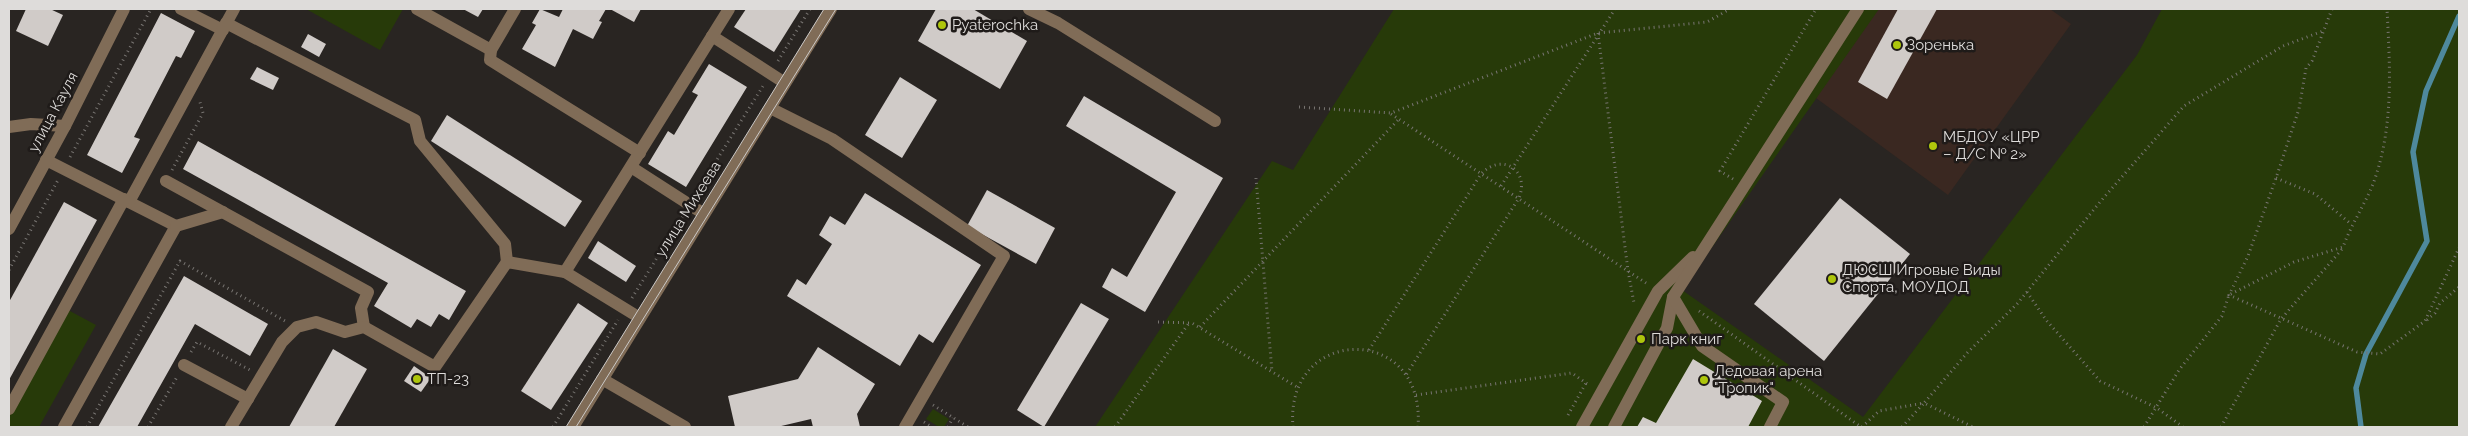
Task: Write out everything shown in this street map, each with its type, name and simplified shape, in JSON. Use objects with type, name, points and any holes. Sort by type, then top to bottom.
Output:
[{"type":"street","name":"улица Кауля","points":[[9,229],[65,126],[124,9]]},
{"type":"street","points":[[181,9],[224,26],[415,120],[420,141],[505,244],[507,262],[435,367],[364,326],[345,332],[316,322],[296,327],[282,342],[230,427]]},
{"type":"street","points":[[9,409],[234,9]]},
{"type":"street","points":[[417,9],[491,50]]},
{"type":"street","points":[[515,9],[491,50],[490,60],[640,153]]},
{"type":"street","points":[[565,272],[729,9]]},
{"type":"street","name":"улица Михеева","points":[[573,427],[831,9]]},
{"type":"street","points":[[1029,9],[1058,23],[1216,121]]},
{"type":"street","points":[[1614,427],[1667,328],[1674,296],[1858,9]]},
{"type":"street","points":[[712,36],[785,83]]},
{"type":"street","points":[[770,108],[832,139],[1004,256],[905,427]]},
{"type":"street","points":[[9,128],[30,124],[65,126]]},
{"type":"street","points":[[46,160],[176,226],[223,212]]},
{"type":"street","points":[[631,167],[704,214]]},
{"type":"street","points":[[166,181],[368,292],[361,308],[364,326]]},
{"type":"street","points":[[64,427],[176,226]]},
{"type":"street","points":[[1582,427],[1658,291],[1710,240]]},
{"type":"street","points":[[507,262],[565,272],[640,318]]},
{"type":"street","points":[[1674,296],[1702,346],[1783,402],[1770,427]]},
{"type":"street","points":[[184,366],[248,399]]},
{"type":"street","points":[[602,379],[685,427]]},
{"type":"path","points":[[9,270],[152,9]]},
{"type":"path","points":[[1501,186],[1615,9]]},
{"type":"path","points":[[1299,107],[1391,113],[1598,33],[1707,22],[1730,9]]},
{"type":"path","points":[[1744,187],[1720,170],[1816,9]]},
{"type":"path","points":[[2144,427],[2179,370],[2222,316],[2248,256],[2276,178],[2299,109],[2306,68],[2312,61],[2332,9]]},
{"type":"path","points":[[2221,427],[2281,319],[2343,247],[2372,184],[2386,135],[2391,81],[2386,9]]},
{"type":"path","points":[[1902,427],[1968,352],[2027,292],[2100,202],[2184,106],[2283,46],[2323,31]]},
{"type":"path","points":[[1598,33],[1628,271],[1639,325]]},
{"type":"path","points":[[166,181],[203,113],[194,81]]},
{"type":"path","points":[[1391,113],[1658,291]]},
{"type":"path","points":[[1200,327],[1400,119]]},
{"type":"path","points":[[1369,350],[1481,174],[1487,167],[1496,164],[1504,164],[1518,172],[1522,185],[1519,198],[1406,375]]},
{"type":"path","points":[[1256,178],[1272,372]]},
{"type":"path","points":[[2276,178],[2315,194],[2352,224]]},
{"type":"path","points":[[2230,295],[2294,262],[2343,247]]},
{"type":"path","points":[[2425,322],[2459,248]]},
{"type":"path","points":[[87,427],[180,261],[296,327]]},
{"type":"path","points":[[2230,295],[2356,352],[2380,354],[2425,322],[2435,313],[2440,303],[2459,287]]},
{"type":"path","points":[[2027,292],[2046,320],[2100,381],[2157,408],[2183,427]]},
{"type":"path","points":[[1674,296],[1862,427],[1880,411],[1924,403],[1973,427]]},
{"type":"path","points":[[1158,322],[1190,323],[1200,327],[1297,387]]},
{"type":"path","points":[[1116,427],[1190,323]]},
{"type":"path","points":[[1293,427],[1291,408],[1297,387],[1309,368],[1327,355],[1348,349],[1369,350],[1388,357],[1406,375],[1420,407],[1418,427]]},
{"type":"path","points":[[1416,395],[1572,373],[1601,393]]},
{"type":"path","points":[[1568,415],[1586,383]]},
{"type":"path","points":[[922,398],[968,427]]},
{"type":"path","points":[[948,427],[953,418]]},
{"type":"shaded area","name":"МБДОУ «ЦРР – Д/С № 2»","points":[[1873,9],[2050,9],[2071,24],[1948,195],[1816,98]]},
{"type":"green space","points":[[306,9],[403,9],[380,50]]},
{"type":"green space","points":[[1394,9],[1879,9],[1682,290],[1863,417],[2137,55],[2162,9],[2459,9],[2459,427],[1095,427],[1272,161],[1293,170]]},
{"type":"green space","points":[[68,310],[96,325],[39,427],[11,427],[9,426],[9,417]]},
{"type":"green space","points":[[933,409],[949,419],[944,427],[939,427],[926,419]]},
{"type":"building","points":[[26,9],[50,9],[63,15],[48,46],[16,31]]},
{"type":"building","points":[[463,9],[483,9],[478,17]]},
{"type":"building","points":[[540,9],[559,17],[563,9],[606,9],[599,21],[602,22],[593,39],[573,29],[555,67],[522,49],[536,25],[532,23]]},
{"type":"building","points":[[610,9],[641,9],[634,22]]},
{"type":"building","points":[[746,9],[801,9],[774,52],[734,27]]},
{"type":"building","points":[[936,9],[973,9],[1027,41],[1000,89],[918,41]]},
{"type":"building","name":"Зоренька","points":[[1898,9],[1937,9],[1887,99],[1858,82]]},
{"type":"building","points":[[161,13],[195,31],[181,58],[176,56],[134,137],[140,139],[122,173],[87,155]]},
{"type":"building","points":[[308,34],[326,44],[319,57],[301,47]]},
{"type":"building","points":[[709,64],[747,87],[686,187],[648,164],[668,131],[674,135],[698,95],[692,92]]},
{"type":"building","points":[[257,67],[279,78],[273,90],[250,79]]},
{"type":"building","points":[[900,77],[937,100],[902,158],[865,135]]},
{"type":"building","points":[[1084,96],[1223,178],[1145,312],[1102,287],[1112,268],[1127,277],[1176,192],[1066,126]]},
{"type":"building","points":[[447,115],[582,201],[565,227],[431,141]]},
{"type":"building","points":[[198,141],[466,291],[449,320],[439,314],[431,327],[417,319],[411,328],[374,306],[388,283],[183,169]]},
{"type":"building","points":[[987,190],[1055,228],[1036,264],[967,226]]},
{"type":"building","points":[[865,193],[981,265],[933,343],[919,334],[900,366],[787,296],[797,279],[806,285],[832,244],[819,235],[830,216],[845,225]]},
{"type":"building","name":"ДЮСШ Игровые Виды Спорта, МОУДОД","points":[[1840,198],[1910,254],[1824,361],[1754,304]]},
{"type":"building","points":[[64,202],[97,220],[9,380],[9,302]]},
{"type":"building","points":[[598,241],[636,266],[626,282],[588,258]]},
{"type":"building","points":[[184,276],[268,324],[250,356],[195,324],[137,427],[98,427]]},
{"type":"building","points":[[578,303],[608,323],[551,410],[521,391]]},
{"type":"building","points":[[1081,303],[1109,319],[1044,427],[1017,410]]},
{"type":"building","points":[[818,347],[875,384],[857,414],[860,427],[813,427],[811,419],[777,427],[735,427],[728,396],[798,379]]},
{"type":"building","points":[[333,349],[367,369],[334,427],[289,427]]},
{"type":"building","name":"Ледовая арена \"Тропик\"","points":[[1693,359],[1762,401],[1748,427],[1637,427],[1643,417],[1656,423]]},
{"type":"building","name":"ТП-23","points":[[414,366],[431,378],[421,392],[404,381]]},
{"type":"waterway","points":[[2361,427],[2356,388],[2366,354],[2427,241],[2413,152],[2426,91],[2459,16]]},
{"type":"tram line","points":[[566,427],[824,9]]},
{"type":"tram line","points":[[576,427],[836,9]]},
{"type":"place","name":"Pyaterochka","points":[[942,25]]},
{"type":"place","name":"Зоренька","points":[[1897,45]]},
{"type":"place","name":"МБДОУ «ЦРР – Д/С № 2»","points":[[1933,146]]},
{"type":"place","name":"ДЮСШ Игровые Виды Спорта, МОУДОД","points":[[1832,279]]},
{"type":"place","name":"Парк книг","points":[[1641,339]]},
{"type":"place","name":"ТП-23","points":[[417,379]]},
{"type":"place","name":"Ледовая арена \"Тропик\"","points":[[1704,380]]}]
